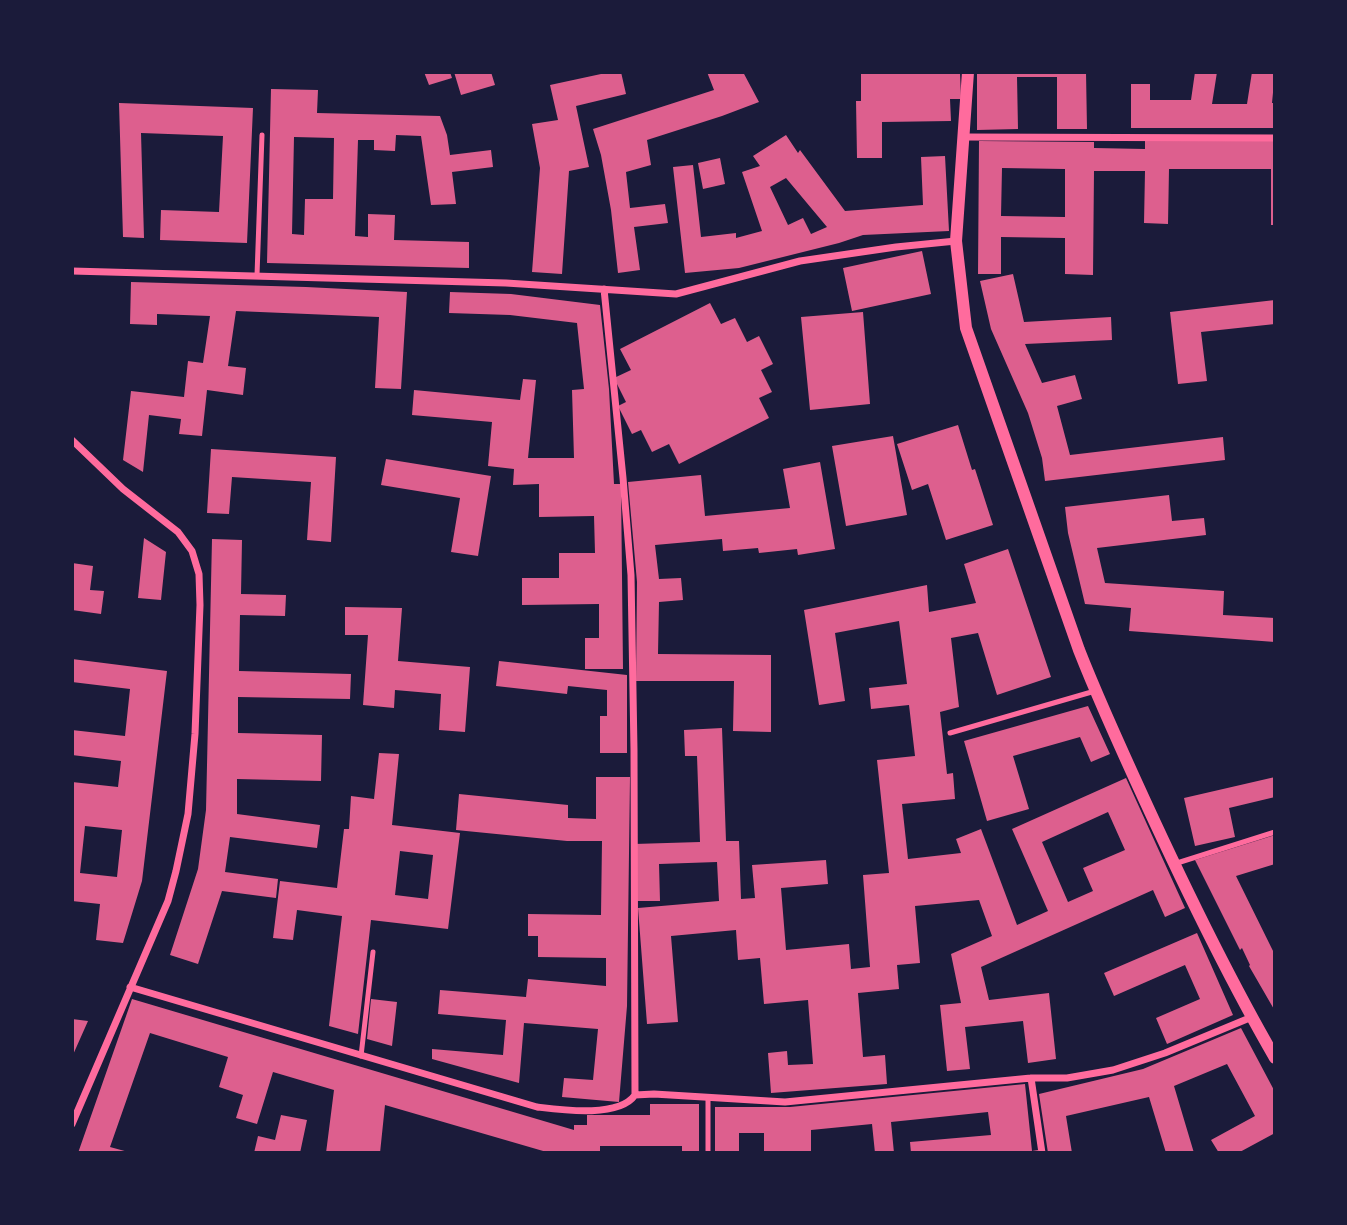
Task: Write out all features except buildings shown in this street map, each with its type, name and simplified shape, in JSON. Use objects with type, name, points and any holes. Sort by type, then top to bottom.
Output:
[{"type":"street","points":[[968,72],[956,241],[966,328],[1095,691],[1174,864],[1275,1058]]},
{"type":"street","points":[[964,137],[1275,138]]},
{"type":"street","points":[[72,271],[506,283],[676,294],[800,261],[956,241]]},
{"type":"street","points":[[130,988],[537,1107],[572,1111],[619,1107],[631,1102],[635,1096],[631,575],[604,289]]},
{"type":"street","points":[[72,440],[123,489],[178,532],[191,551],[200,573],[201,604],[188,814],[176,871],[168,901],[72,1124]]},
{"type":"street","points":[[635,1096],[654,1094],[785,1102],[1031,1078],[1067,1078],[1114,1070],[1165,1053],[1252,1017]]},
{"type":"street","points":[[1031,1078],[1042,1153]]},
{"type":"lane","points":[[257,275],[262,135]]},
{"type":"lane","points":[[950,733],[1095,691]]},
{"type":"lane","points":[[1174,864],[1275,832]]},
{"type":"lane","points":[[361,1056],[373,951]]},
{"type":"lane","points":[[708,1097],[708,1153]]}]
